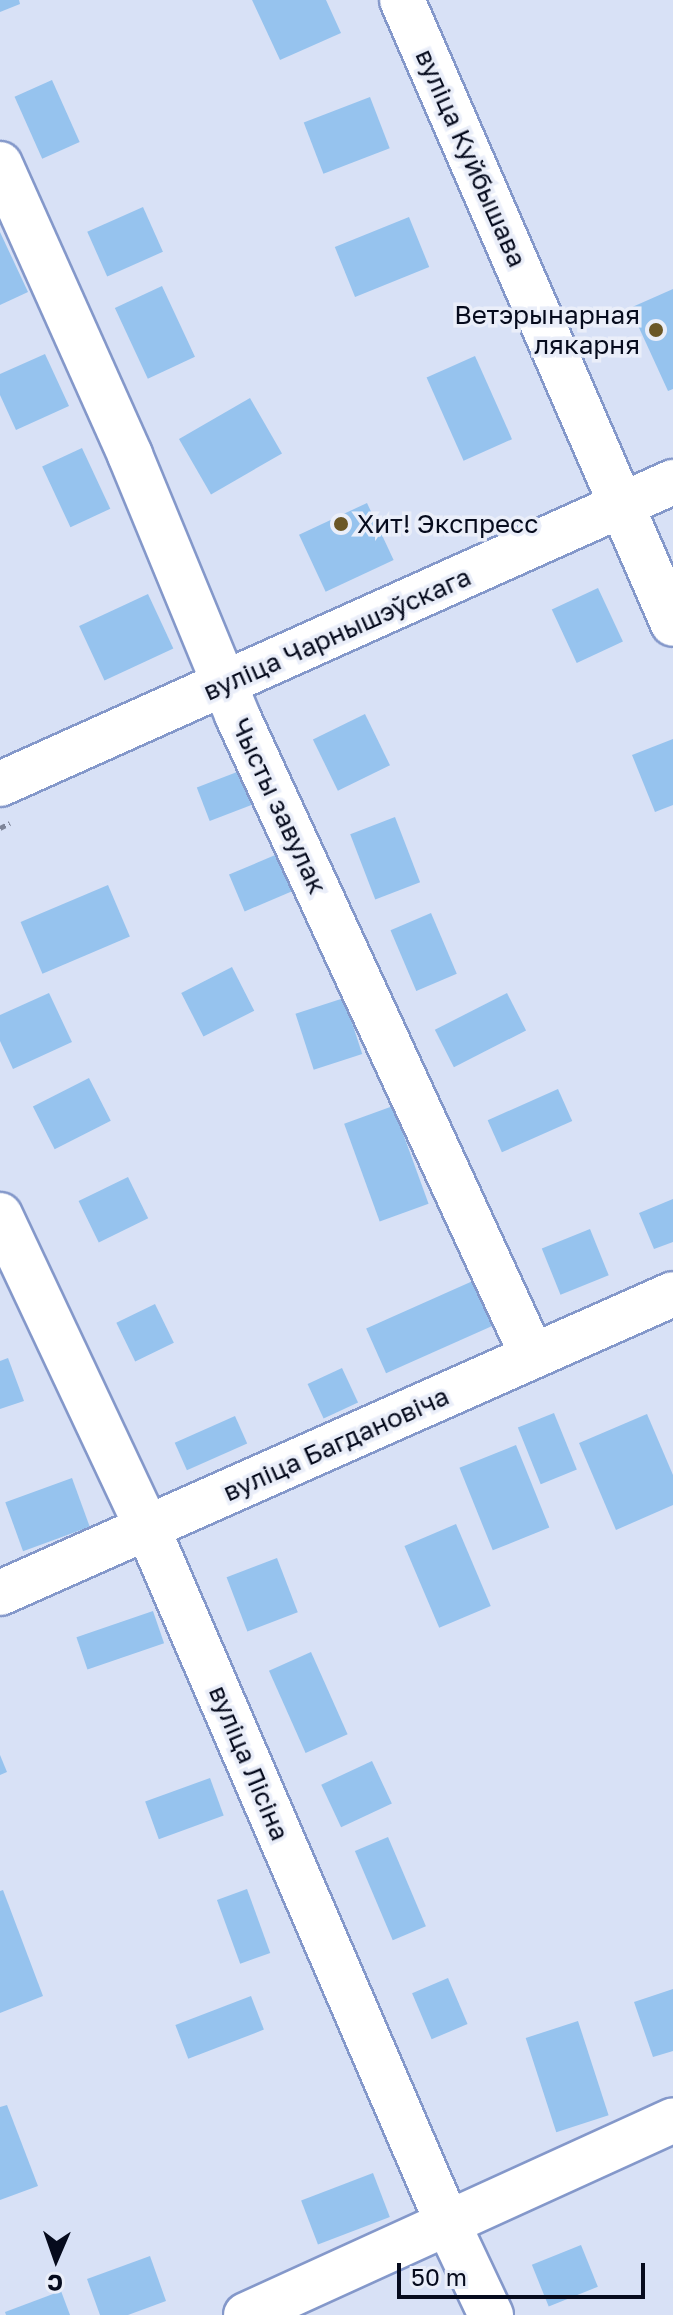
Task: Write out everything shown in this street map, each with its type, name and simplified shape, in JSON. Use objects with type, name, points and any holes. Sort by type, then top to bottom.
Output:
[{"type":"street","name":"вуліца Куйбышава","points":[[402,0],[673,624]]},
{"type":"street","name":"Чысты завулак","points":[[0,164],[130,455],[224,685],[532,1355]]},
{"type":"street","name":"вуліца Чарнышэўскага","points":[[0,784],[673,482]]},
{"type":"street","name":"вуліца Лісіна","points":[[0,1215],[148,1529],[447,2222],[491,2315]]},
{"type":"street","name":"вуліца Багдановіча","points":[[0,1593],[673,1294]]},
{"type":"street","points":[[246,2315],[673,2120]]},
{"type":"building","points":[[0,0],[19,0],[20,4],[0,12]]},
{"type":"building","points":[[252,0],[326,0],[341,33],[280,60]]},
{"type":"building","points":[[52,80],[80,142],[42,159],[15,97]]},
{"type":"building","points":[[370,97],[390,148],[323,174],[304,122]]},
{"type":"building","points":[[143,207],[163,252],[107,277],[87,232]]},
{"type":"building","points":[[409,217],[429,267],[355,297],[335,247]]},
{"type":"building","points":[[0,232],[28,292],[0,305]]},
{"type":"building","points":[[162,286],[195,357],[148,379],[115,308]]},
{"type":"building","name":"Ветэрынарная лякарня","points":[[673,289],[673,389],[668,391],[630,308]]},
{"type":"building","points":[[45,354],[69,406],[16,430],[0,395],[0,374]]},
{"type":"building","points":[[475,356],[512,439],[464,461],[427,378]]},
{"type":"building","points":[[250,398],[282,453],[211,494],[179,439]]},
{"type":"building","points":[[82,448],[110,509],[70,527],[42,467]]},
{"type":"building","points":[[367,503],[394,560],[326,592],[299,535]]},
{"type":"building","points":[[598,588],[623,641],[577,663],[552,610]]},
{"type":"building","points":[[148,594],[173,648],[104,680],[79,626]]},
{"type":"building","points":[[365,714],[390,765],[338,791],[313,739]]},
{"type":"building","points":[[673,739],[673,805],[655,812],[632,755]]},
{"type":"building","points":[[250,767],[263,801],[210,821],[197,787]]},
{"type":"building","points":[[395,817],[420,882],[375,900],[350,834]]},
{"type":"building","points":[[287,850],[303,887],[245,911],[229,875]]},
{"type":"building","points":[[108,885],[130,937],[42,974],[21,922]]},
{"type":"building","points":[[431,913],[457,974],[416,991],[390,930]]},
{"type":"building","points":[[232,967],[254,1011],[203,1037],[181,993]]},
{"type":"building","points":[[49,993],[72,1042],[13,1069],[0,1041],[0,1015]]},
{"type":"building","points":[[507,993],[526,1030],[454,1067],[435,1030]]},
{"type":"building","points":[[344,998],[362,1054],[314,1070],[295,1014]]},
{"type":"building","points":[[89,1078],[111,1121],[55,1149],[33,1107]]},
{"type":"building","points":[[558,1089],[572,1121],[502,1152],[488,1120]]},
{"type":"building","points":[[393,1106],[429,1204],[380,1222],[344,1124]]},
{"type":"building","points":[[128,1177],[148,1218],[99,1242],[79,1201]]},
{"type":"building","points":[[673,1199],[673,1242],[654,1249],[639,1213]]},
{"type":"building","points":[[590,1229],[609,1275],[561,1295],[542,1248]]},
{"type":"building","points":[[484,1276],[504,1321],[386,1373],[366,1328]]},
{"type":"building","points":[[155,1304],[174,1343],[135,1361],[116,1323]]},
{"type":"building","points":[[8,1358],[24,1401],[0,1409],[0,1361]]},
{"type":"building","points":[[342,1368],[358,1402],[324,1418],[308,1384]]},
{"type":"building","points":[[554,1413],[577,1470],[541,1484],[518,1428]]},
{"type":"building","points":[[647,1414],[673,1475],[673,1505],[616,1530],[579,1443]]},
{"type":"building","points":[[235,1416],[247,1443],[187,1470],[175,1443]]},
{"type":"building","points":[[516,1445],[549,1528],[493,1550],[459,1468]]},
{"type":"building","points":[[72,1478],[90,1527],[23,1551],[5,1502]]},
{"type":"building","points":[[456,1524],[491,1606],[439,1628],[404,1546]]},
{"type":"building","points":[[277,1558],[298,1612],[247,1631],[227,1577]]},
{"type":"building","points":[[153,1611],[164,1643],[87,1670],[76,1637]]},
{"type":"building","points":[[311,1652],[348,1734],[306,1753],[269,1671]]},
{"type":"building","points":[[0,1755],[7,1772],[0,1775]]},
{"type":"building","points":[[372,1761],[392,1804],[341,1827],[321,1785]]},
{"type":"building","points":[[210,1778],[224,1816],[159,1839],[145,1802]]},
{"type":"building","points":[[388,1837],[426,1926],[393,1940],[355,1851]]},
{"type":"building","points":[[247,1889],[270,1953],[240,1964],[217,1900]]},
{"type":"building","points":[[3,1890],[43,1996],[0,2013],[0,1891]]},
{"type":"building","points":[[448,1978],[468,2024],[432,2039],[412,1993]]},
{"type":"building","points":[[673,1989],[673,2051],[653,2057],[634,2002]]},
{"type":"building","points":[[251,1996],[264,2030],[188,2059],[175,2025]]},
{"type":"building","points":[[578,2021],[609,2115],[556,2132],[526,2038]]},
{"type":"building","points":[[7,2105],[38,2186],[0,2200],[0,2107]]},
{"type":"building","points":[[373,2173],[390,2217],[318,2244],[301,2201]]},
{"type":"building","points":[[581,2245],[598,2287],[549,2307],[532,2265]]},
{"type":"building","points":[[150,2256],[166,2301],[128,2315],[100,2315],[87,2279]]},
{"type":"building","points":[[61,2291],[70,2315],[6,2315],[5,2312]]},
{"type":"place","name":"Ветэрынарная лякарня","points":[[656,330]]},
{"type":"place","name":"Хит! Экспресс","points":[[341,524]]}]
